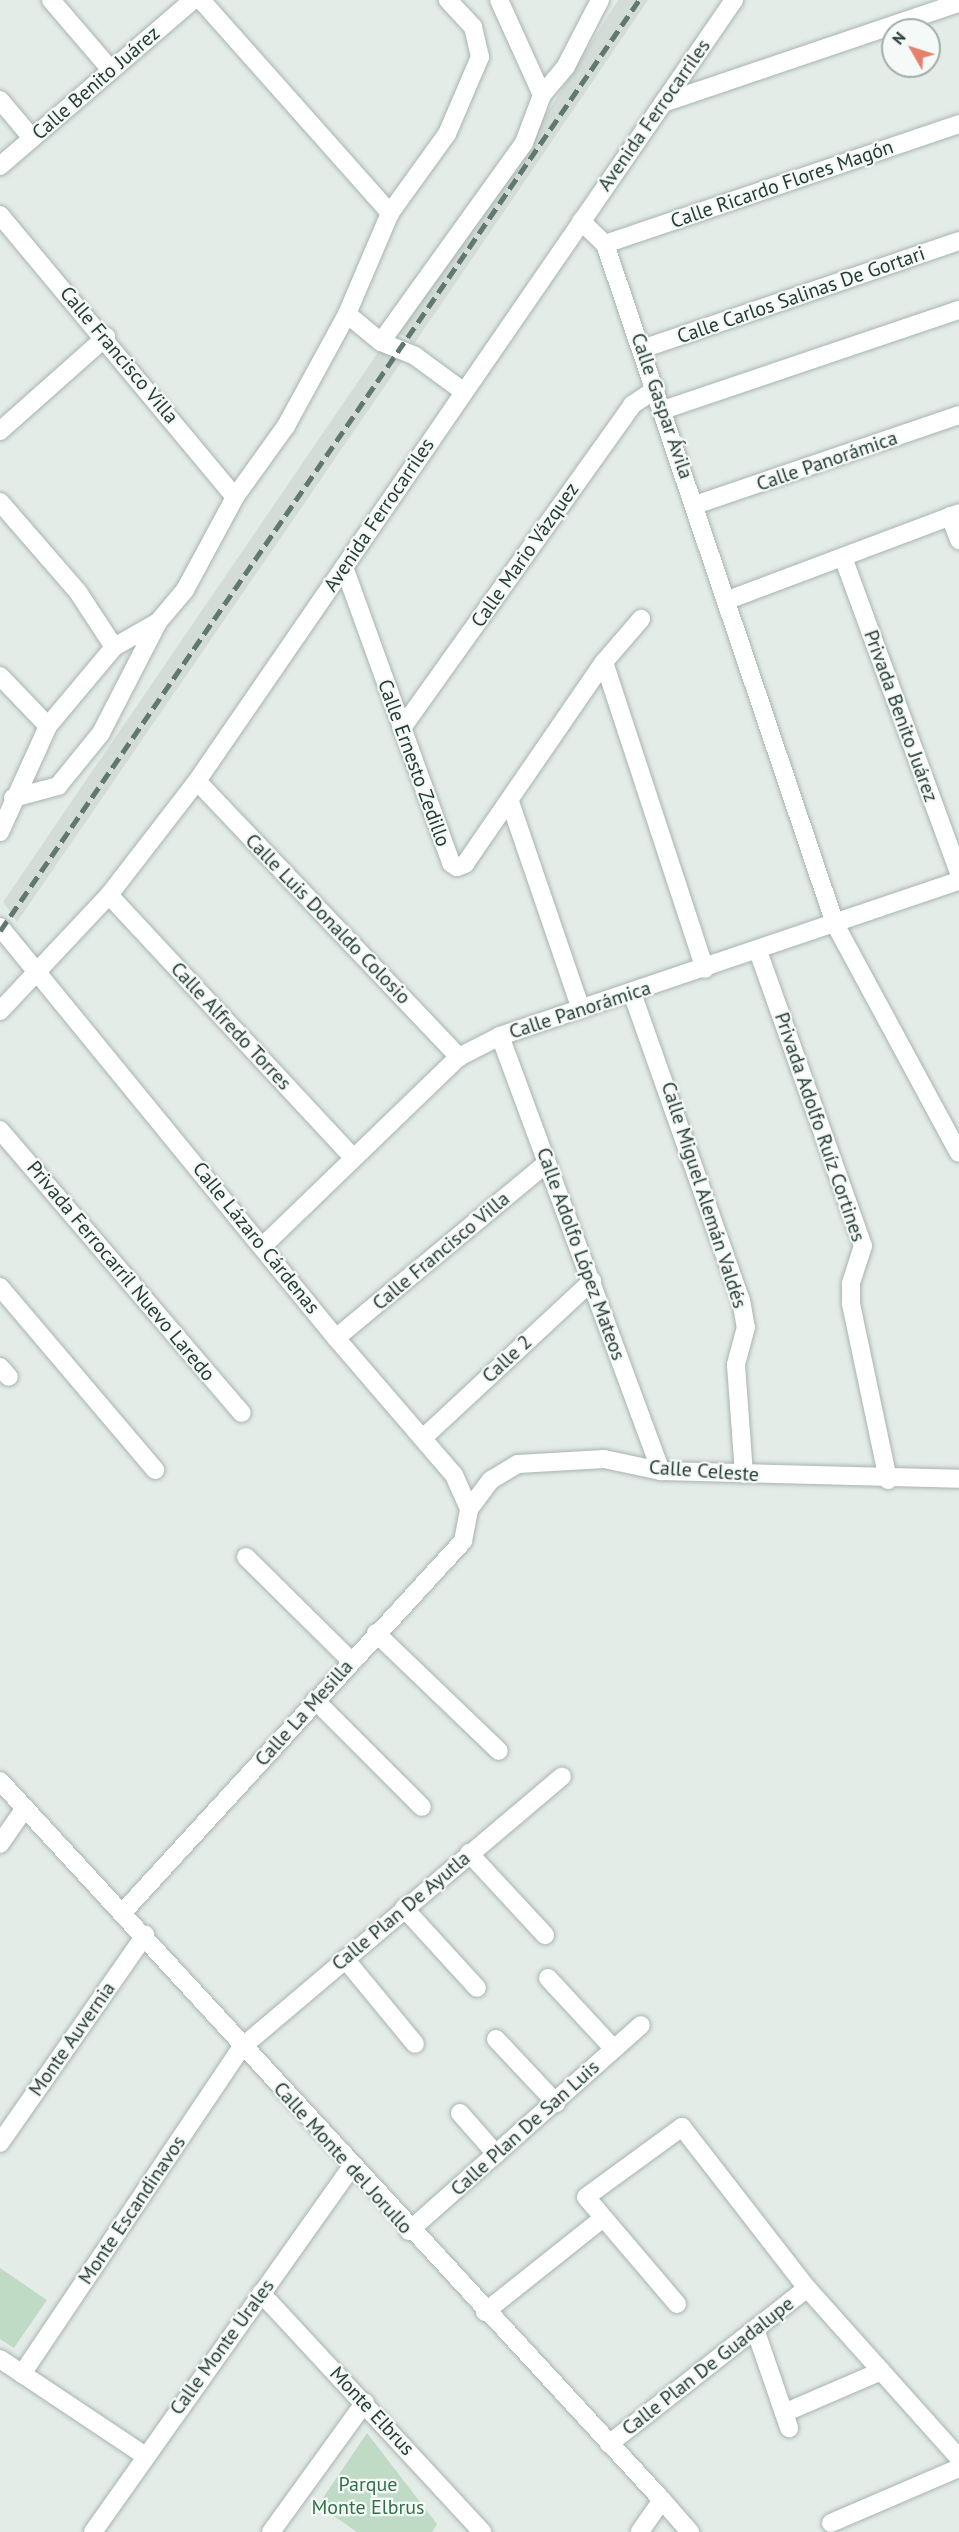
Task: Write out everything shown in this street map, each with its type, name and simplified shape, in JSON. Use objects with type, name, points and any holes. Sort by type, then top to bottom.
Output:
[{"type":"street","points":[[51,0],[111,70]]},
{"type":"street","name":"Calle Benito Juárez","points":[[0,166],[193,0]]},
{"type":"street","points":[[201,0],[390,213]]},
{"type":"street","points":[[14,798],[58,786],[102,733],[158,622],[185,590],[235,496],[286,426],[347,314],[390,213],[447,134],[480,57],[473,27],[448,0]]},
{"type":"street","points":[[499,0],[542,95]]},
{"type":"street","points":[[381,342],[524,143],[542,95],[566,66],[600,0]]},
{"type":"street","name":"Avenida Ferrocarriles","points":[[0,1011],[34,972],[109,895],[196,782],[734,0]]},
{"type":"street","points":[[663,103],[959,3]]},
{"type":"street","points":[[0,100],[32,138]]},
{"type":"street","name":"Calle Ricardo Flores Magón","points":[[605,244],[959,124]]},
{"type":"street","name":"Calle Francisco Villa","points":[[0,215],[106,336],[235,496]]},
{"type":"street","name":"Calle Gaspar Ávila","points":[[581,221],[605,244],[728,600],[835,924],[914,1064],[959,1153]]},
{"type":"street","name":"Calle Carlos Salinas De Gortari","points":[[642,349],[959,241]]},
{"type":"street","points":[[663,410],[959,310]]},
{"type":"street","points":[[347,314],[381,342],[415,356],[464,392]]},
{"type":"street","points":[[0,431],[106,336]]},
{"type":"street","name":"Calle Mario Vázquez","points":[[402,728],[632,405],[656,389]]},
{"type":"street","name":"Calle Panorámica","points":[[695,505],[959,415]]},
{"type":"street","points":[[0,502],[78,592],[114,647]]},
{"type":"street","points":[[728,600],[843,560],[954,514],[959,540]]},
{"type":"street","name":"Privada Benito Juárez","points":[[843,560],[959,872]]},
{"type":"street","name":"Calle Ernesto Zedillo","points":[[344,567],[451,863],[465,864],[510,802],[604,662],[641,619]]},
{"type":"street","points":[[0,832],[48,726],[114,647],[158,622]]},
{"type":"street","points":[[604,662],[705,969]]},
{"type":"street","points":[[0,676],[48,726]]},
{"type":"street","name":"Calle Luis Donaldo Colosio","points":[[196,782],[459,1057]]},
{"type":"street","points":[[510,802],[580,1009]]},
{"type":"street","name":"Calle Panorámica","points":[[264,1245],[459,1057],[500,1036],[705,969],[959,881]]},
{"type":"street","name":"Calle Alfredo Torres","points":[[109,895],[352,1158]]},
{"type":"street","name":"Calle Lázaro Cárdenas","points":[[0,927],[34,972],[264,1245],[336,1338],[454,1474],[469,1509]]},
{"type":"street","name":"Privada Adolfo Ruíz Cortines","points":[[758,951],[863,1246],[850,1284],[851,1304],[888,1480]]},
{"type":"street","name":"Calle Miguel Alemán Valdés","points":[[632,993],[741,1300],[746,1327],[736,1365],[744,1474]]},
{"type":"street","name":"Calle Adolfo López Mateos","points":[[500,1036],[661,1471]]},
{"type":"street","name":"Privada Ferrocarril Nuevo Laredo","points":[[0,1130],[242,1413]]},
{"type":"street","name":"Calle Francisco Villa","points":[[336,1338],[547,1163]]},
{"type":"street","name":"Calle 2","points":[[423,1438],[592,1281]]},
{"type":"street","points":[[0,1287],[155,1470]]},
{"type":"street","name":"Calle Celeste","points":[[469,1509],[491,1480],[518,1464],[604,1459],[661,1471],[888,1480],[959,1479]]},
{"type":"street","name":"Calle La Mesilla","points":[[124,1911],[376,1633],[463,1541],[469,1509]]},
{"type":"street","points":[[246,1557],[351,1661]]},
{"type":"street","points":[[376,1633],[499,1751]]},
{"type":"street","points":[[315,1700],[422,1807]]},
{"type":"street","name":"Calle Plan De Ayutla","points":[[242,2047],[469,1853],[562,1777]]},
{"type":"street","name":"Calle Monte del Jorullo","points":[[0,1781],[124,1911],[242,2047],[353,2165],[409,2231],[690,2532]]},
{"type":"street","points":[[0,1844],[25,1808]]},
{"type":"street","points":[[469,1853],[544,1935]]},
{"type":"street","points":[[404,1908],[477,1988]]},
{"type":"street","name":"Monte Auvernia","points":[[0,2143],[145,1935]]},
{"type":"street","points":[[345,1959],[416,2044]]},
{"type":"street","points":[[548,1978],[614,2049]]},
{"type":"street","name":"Calle Plan De San Luis","points":[[409,2231],[556,2103],[640,2025]]},
{"type":"street","points":[[496,2039],[556,2103]]},
{"type":"street","name":"Monte Escandinavos","points":[[22,2374],[242,2047]]},
{"type":"street","points":[[460,2112],[496,2154]]},
{"type":"street","points":[[677,2304],[586,2197],[589,2191],[682,2127],[807,2288],[959,2458]]},
{"type":"street","name":"Calle Monte Urales","points":[[93,2532],[144,2455],[353,2165]]},
{"type":"street","points":[[485,2312],[603,2218]]},
{"type":"street","name":"Calle Plan De Guadalupe","points":[[609,2444],[807,2288]]},
{"type":"street","name":"Monte Elbrus","points":[[261,2293],[365,2402],[473,2528]]},
{"type":"street","points":[[755,2329],[787,2421],[881,2371]]},
{"type":"street","points":[[0,2359],[144,2455]]},
{"type":"street","points":[[272,2532],[365,2402]]},
{"type":"street","points":[[831,2523],[959,2468]]},
{"type":"street","points":[[640,2532],[662,2500]]},
{"type":"shaded area","points":[[618,0],[648,0],[414,344],[394,329],[551,107]]},
{"type":"shaded area","points":[[383,345],[402,361],[17,922],[3,902]]},
{"type":"green space","points":[[0,2268],[47,2300],[14,2348],[0,2339]]},
{"type":"green space","name":"Parque Monte Elbrus","points":[[367,2433],[437,2524],[432,2532],[357,2532],[318,2505]]},
{"type":"railway","points":[[0,931],[639,0]]}]
